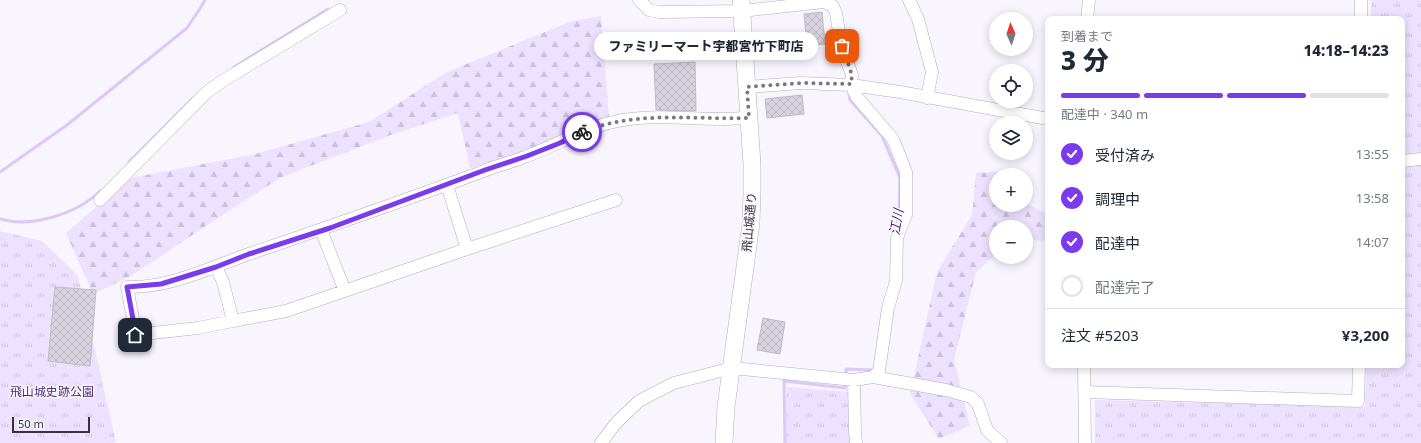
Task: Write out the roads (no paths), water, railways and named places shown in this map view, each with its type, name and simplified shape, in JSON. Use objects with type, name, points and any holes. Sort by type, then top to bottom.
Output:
[{"type":"highway","name":"飛山城通り","points":[[724,443],[726,407],[751,223],[752,193],[749,118],[741,5]]},
{"type":"street","points":[[639,0],[649,10],[654,12],[741,5],[824,2],[833,6],[836,13],[842,46],[852,75],[851,84],[856,96],[893,140],[906,172],[906,214],[897,238],[896,281],[888,308],[879,371],[873,378]]},
{"type":"street","points":[[909,0],[918,19],[932,72],[927,98]]},
{"type":"street","points":[[1087,16],[1089,0]]},
{"type":"street","points":[[1361,0],[1361,16]]},
{"type":"street","points":[[100,200],[207,92],[224,80],[340,10]]},
{"type":"street","points":[[747,87],[801,83],[851,84],[1045,118]]},
{"type":"street","points":[[616,200],[467,248],[286,311],[198,328],[135,335],[127,287],[161,284],[216,267],[249,254],[447,186],[485,170],[560,143],[583,132],[610,123],[646,117],[720,119],[749,118]]},
{"type":"street","points":[[1405,161],[1421,159]]},
{"type":"street","points":[[447,186],[467,248]]},
{"type":"street","points":[[321,230],[345,291]]},
{"type":"street","points":[[216,267],[223,282],[233,321]]},
{"type":"street","points":[[600,443],[616,422],[639,401],[674,383],[732,368],[854,380],[873,378],[946,390],[972,397],[978,404],[987,430],[1001,443]]},
{"type":"street","points":[[1084,368],[1085,443]]},
{"type":"street","points":[[1085,392],[1358,401],[1359,368]]},
{"type":"street","points":[[854,380],[854,431],[856,443]]},
{"type":"waterway","points":[[0,172],[67,125],[187,28],[205,0]]},
{"type":"waterway","points":[[234,67],[328,9]]},
{"type":"waterway","name":"江川","points":[[849,94],[850,100],[882,136],[900,178],[899,217],[897,223]]},
{"type":"waterway","points":[[129,162],[193,98]]},
{"type":"waterway","points":[[0,219],[25,222],[53,217],[79,206],[100,191]]},
{"type":"waterway","name":"江川","points":[[846,376],[846,369],[874,370],[874,368]]},
{"type":"waterway","name":"江川","points":[[785,443],[784,381],[845,388],[846,382]]},
{"type":"place","name":"ファミリーマート宇都宮竹下町店","points":[[842,46]]},
{"type":"park label","name":"飛山城史跡公園","points":[[52,391]]}]
